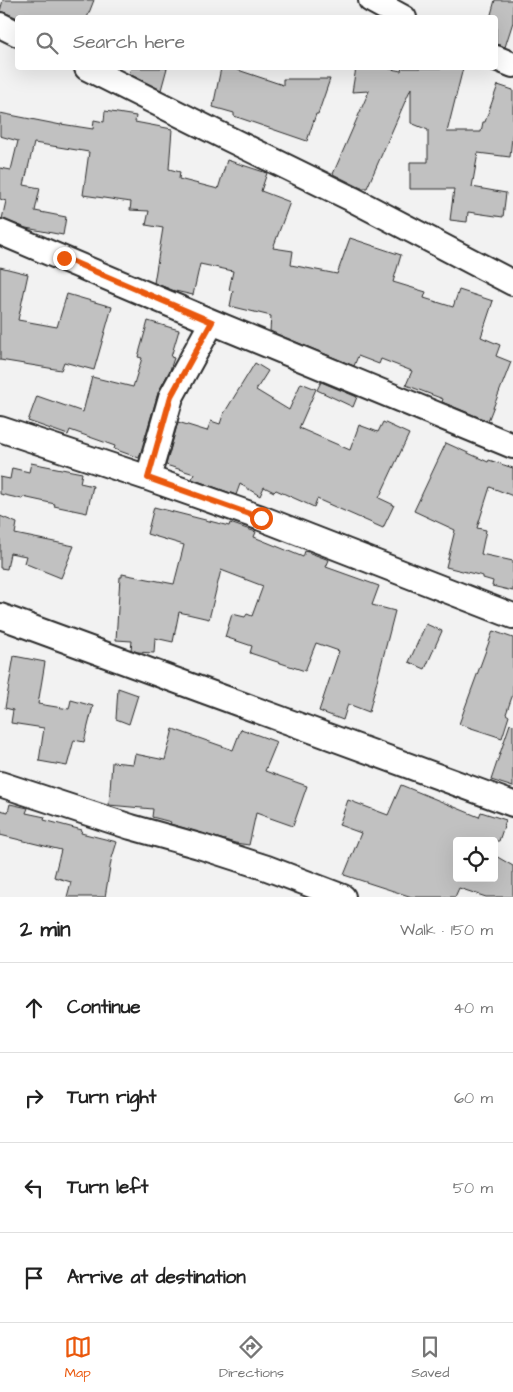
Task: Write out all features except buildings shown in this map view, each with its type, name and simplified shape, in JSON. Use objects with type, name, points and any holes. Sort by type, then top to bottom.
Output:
[{"type":"street","points":[[371,0],[398,15]]},
{"type":"street","points":[[0,25],[15,32]]},
{"type":"street","points":[[498,59],[513,65]]},
{"type":"street","points":[[91,70],[352,199],[513,283]]},
{"type":"street","points":[[0,232],[513,446]]},
{"type":"street","points":[[148,478],[171,396],[212,322]]},
{"type":"street","points":[[0,429],[261,518],[513,616]]},
{"type":"street","points":[[0,616],[513,804]]},
{"type":"street","points":[[0,784],[131,827],[199,846],[266,868],[343,897]]},
{"type":"route","points":[[64,258],[212,322],[171,396],[148,478],[261,518]]}]
